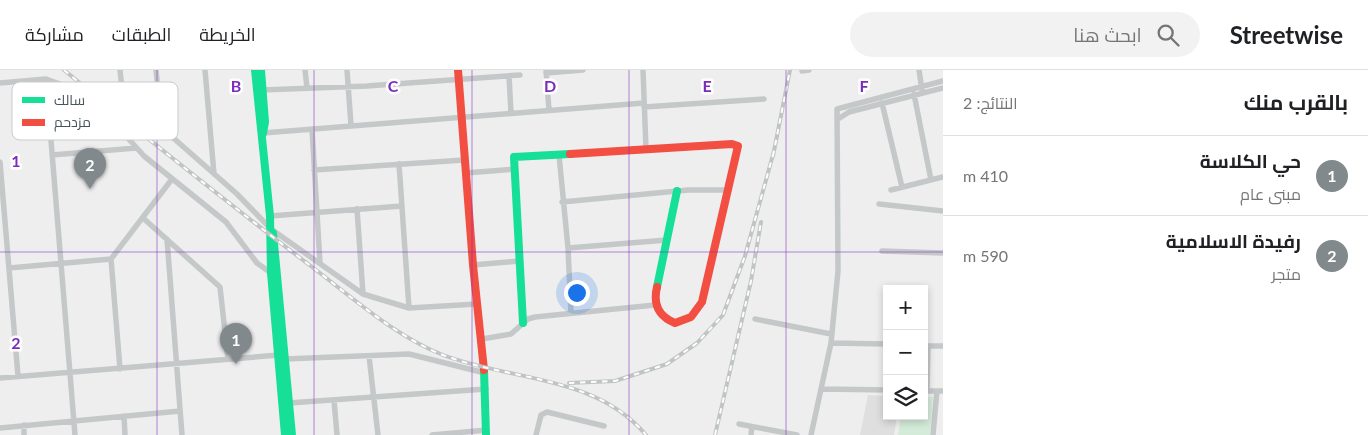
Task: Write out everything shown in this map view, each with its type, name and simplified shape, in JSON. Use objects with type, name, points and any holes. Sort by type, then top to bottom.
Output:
[{"type":"street","points":[[205,70],[214,174]]},
{"type":"street","points":[[255,70],[260,122],[263,133],[270,216],[271,272],[292,435]]},
{"type":"street","points":[[261,70],[266,125],[263,133]]},
{"type":"street","points":[[305,70],[307,88]]},
{"type":"street","points":[[347,70],[351,125]]},
{"type":"street","points":[[432,435],[487,432],[485,373],[473,265],[458,70]]},
{"type":"street","points":[[549,110],[546,72],[583,70]]},
{"type":"street","points":[[643,70],[646,149]]},
{"type":"street","points":[[919,70],[922,90]]},
{"type":"street","points":[[262,90],[520,75]]},
{"type":"street","points":[[509,76],[511,113]]},
{"type":"street","points":[[0,83],[46,79],[54,82]]},
{"type":"street","points":[[922,90],[943,81]]},
{"type":"street","points":[[811,435],[831,342],[838,271],[837,109],[922,90],[943,88]]},
{"type":"street","points":[[838,119],[849,112],[882,104],[914,92]]},
{"type":"street","points":[[914,92],[931,180]]},
{"type":"street","points":[[263,133],[549,110],[764,99]]},
{"type":"street","points":[[882,104],[902,187]]},
{"type":"street","points":[[312,128],[320,263]]},
{"type":"street","points":[[51,140],[76,435]]},
{"type":"street","points":[[129,140],[172,179],[226,222],[261,266],[271,272]]},
{"type":"street","points":[[176,140],[245,202],[271,229],[363,294],[409,308],[477,304]]},
{"type":"street","points":[[523,323],[514,157],[736,145],[739,148],[700,306],[691,317],[675,323],[668,320],[656,305],[654,299],[677,191]]},
{"type":"street","points":[[52,156],[136,148]]},
{"type":"street","points":[[559,155],[572,313]]},
{"type":"street","points":[[314,170],[464,160]]},
{"type":"street","points":[[0,162],[18,376]]},
{"type":"street","points":[[399,164],[409,308]]},
{"type":"street","points":[[465,173],[515,169]]},
{"type":"street","points":[[891,190],[943,177]]},
{"type":"street","points":[[120,369],[110,259],[172,179]]},
{"type":"street","points":[[562,202],[700,189],[729,190]]},
{"type":"street","points":[[879,204],[943,211]]},
{"type":"street","points":[[270,216],[402,206]]},
{"type":"street","points":[[357,209],[363,294]]},
{"type":"street","points":[[143,218],[220,287],[228,359]]},
{"type":"street","points":[[271,229],[276,247],[284,435]]},
{"type":"street","points":[[167,239],[182,435]]},
{"type":"street","points":[[568,248],[666,240]]},
{"type":"street","points":[[882,252],[943,253]]},
{"type":"street","points":[[9,268],[110,259]]},
{"type":"street","points":[[473,265],[519,261]]},
{"type":"street","points":[[482,340],[511,334],[523,323],[535,317],[656,305]]},
{"type":"street","points":[[755,319],[831,334]]},
{"type":"street","points":[[831,342],[883,344]]},
{"type":"street","points":[[928,346],[943,346]]},
{"type":"street","points":[[0,378],[228,359],[418,355],[485,373]]},
{"type":"street","points":[[370,356],[378,435]]},
{"type":"street","points":[[289,403],[486,389]]},
{"type":"street","points":[[821,389],[883,390]]},
{"type":"street","points":[[933,435],[940,391]]},
{"type":"street","points":[[334,400],[337,435]]},
{"type":"street","points":[[0,428],[180,411]]},
{"type":"street","points":[[536,435],[541,415],[547,412],[604,426]]},
{"type":"street","points":[[124,416],[125,435]]},
{"type":"street","points":[[739,424],[769,432],[797,435]]},
{"type":"street","points":[[24,425],[24,435]]},
{"type":"street","points":[[751,435],[752,427]]},
{"type":"shaded area","points":[[868,395],[883,396],[883,420],[896,420],[894,435],[860,435]]},
{"type":"green space","points":[[928,397],[933,397],[930,435],[898,435],[900,420],[928,420]]},
{"type":"railway","points":[[64,70],[79,82]]},
{"type":"railway","points":[[773,156],[790,70]]},
{"type":"railway","points":[[150,140],[375,316],[408,338],[443,355],[469,363],[578,390],[603,401],[626,415],[646,435]]},
{"type":"railway","points":[[569,383],[615,381],[667,364],[697,343],[723,315],[745,256],[774,151]]},
{"type":"railway","points":[[715,435],[751,281],[761,222]]},
{"type":"traffic: fast","points":[[255,70],[270,216],[271,273],[285,435]]},
{"type":"traffic: fast","points":[[261,70],[265,122],[263,133]]},
{"type":"traffic: fast","points":[[523,323],[514,157],[570,154]]},
{"type":"traffic: fast","points":[[657,287],[677,191]]},
{"type":"traffic: fast","points":[[273,233],[292,435]]},
{"type":"traffic: fast","points":[[484,370],[486,435]]},
{"type":"traffic: jam","points":[[458,70],[473,265],[484,370]]},
{"type":"traffic: jam","points":[[570,154],[732,144],[738,146],[702,302],[691,317],[675,323],[664,317],[658,309],[656,304],[657,287]]},
{"type":"place","name":"رفيدة الاسلامية","points":[[90,189]]},
{"type":"place","name":"حي الكلاسة","points":[[236,364]]}]
